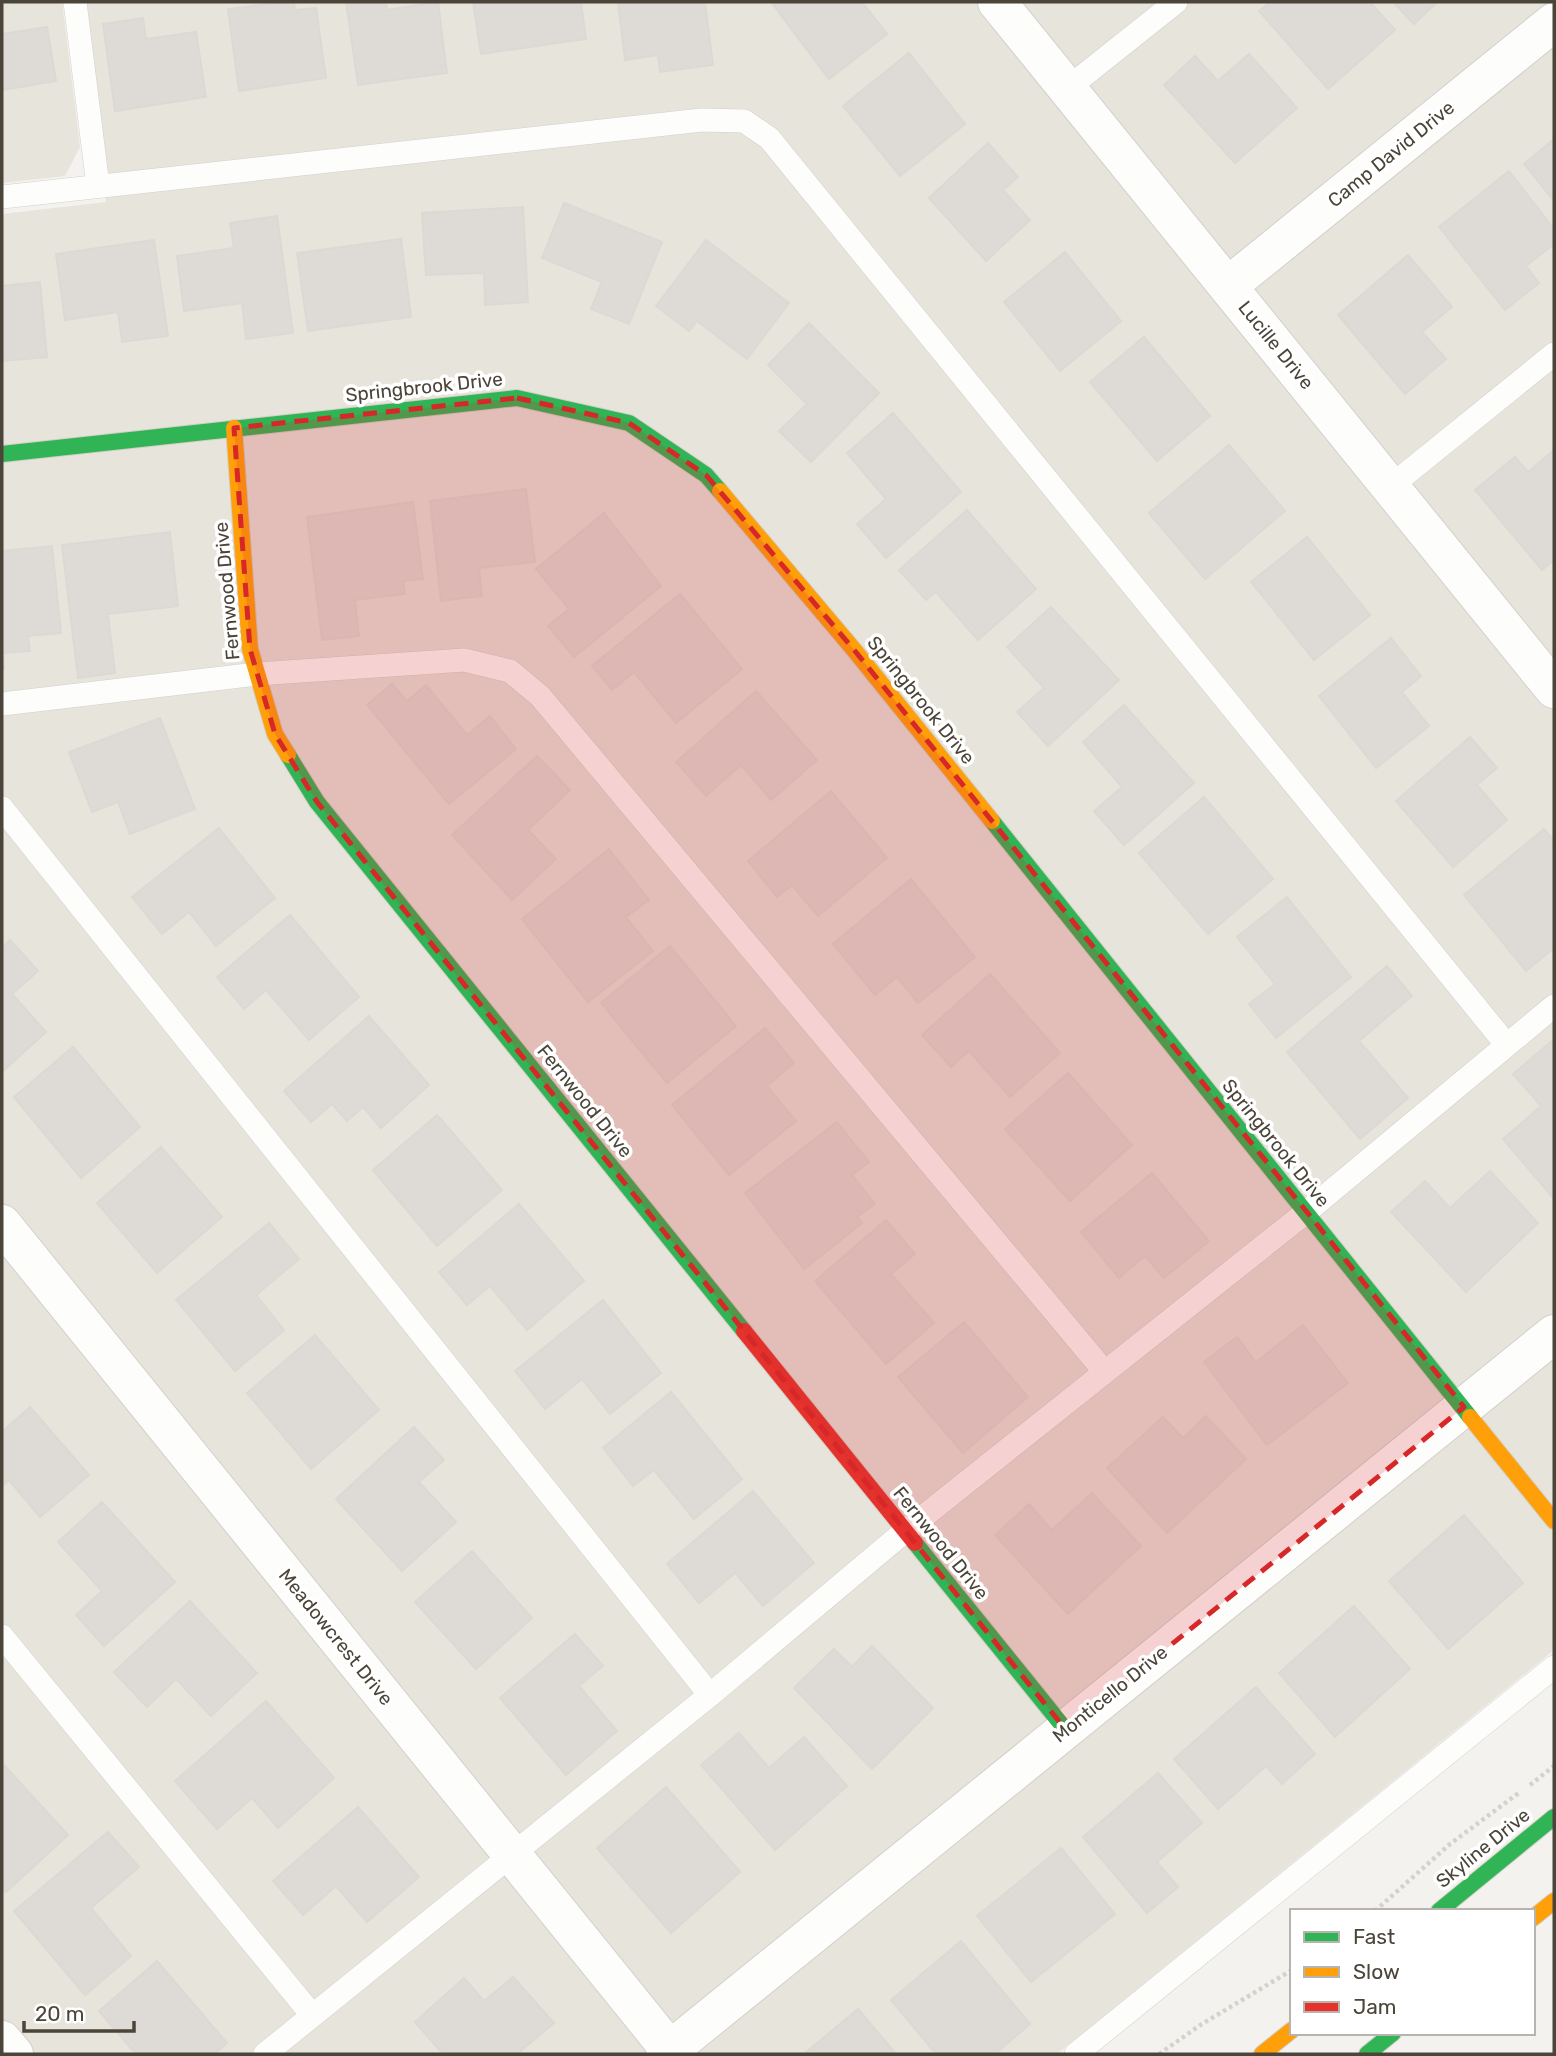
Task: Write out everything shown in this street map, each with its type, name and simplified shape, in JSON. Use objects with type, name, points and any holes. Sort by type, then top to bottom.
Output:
[{"type":"street","name":"Lucille Drive","points":[[997,2],[1553,684]]},
{"type":"street","name":"Camp David Drive","points":[[1228,286],[1554,22]]},
{"type":"street","name":"Springbrook Drive","points":[[2,454],[517,398],[629,423],[706,475],[855,651],[1554,1521]]},
{"type":"street","name":"Fernwood Drive","points":[[234,428],[250,649],[275,734],[317,802],[1066,1730]]},
{"type":"street","name":"Meadowcrest Drive","points":[[2,1224],[668,2052]]},
{"type":"street","name":"Monticello Drive","points":[[668,2052],[1554,1334]]},
{"type":"street","name":"Skyline Drive","points":[[1441,1909],[1554,1817]]},
{"type":"street","points":[[1535,1916],[1554,1901]]},
{"type":"street","points":[[1262,2054],[1290,2032]]},
{"type":"street","points":[[1367,2054],[1391,2035]]},
{"type":"street","points":[[2,2040],[13,2054]]},
{"type":"lane","points":[[75,2],[98,186]]},
{"type":"lane","points":[[1068,88],[1176,2]]},
{"type":"lane","points":[[2,197],[702,120],[744,121],[769,138],[1506,1044]]},
{"type":"lane","points":[[1391,486],[1554,354]]},
{"type":"lane","points":[[2,704],[257,674],[464,660],[510,671],[540,696],[1104,1371]]},
{"type":"lane","points":[[2,808],[710,1695]]},
{"type":"lane","points":[[265,2054],[710,1695],[904,1532],[1305,1213],[1554,1006]]},
{"type":"lane","points":[[2,1636],[312,2015]]},
{"type":"lane","points":[[1076,2054],[1554,1667]]},
{"type":"path","points":[[1377,1909],[1450,1844],[1554,1766]]},
{"type":"path","points":[[1159,2054],[1202,2024],[1290,1971]]},
{"type":"highlighted area","points":[[517,398],[629,423],[706,475],[855,651],[1464,1407],[1066,1730],[317,802],[275,734],[250,649],[234,428]]},
{"type":"shaded area","points":[[2,2],[62,2],[80,147],[65,176],[2,183]]},
{"type":"shaded area","points":[[82,2],[1554,2],[1554,1650],[1057,2054],[2,2054],[2,214],[106,202]]},
{"type":"building","points":[[294,2],[295,10],[316,8],[326,78],[239,91],[228,9]]},
{"type":"building","points":[[346,2],[386,2],[387,10],[438,2],[447,73],[358,85]]},
{"type":"building","points":[[473,2],[581,2],[586,39],[481,54]]},
{"type":"building","points":[[618,2],[705,2],[713,65],[660,72],[658,55],[625,60]]},
{"type":"building","points":[[771,2],[862,2],[887,34],[829,79]]},
{"type":"building","points":[[1270,2],[1370,2],[1395,30],[1328,89],[1259,11]]},
{"type":"building","points":[[1393,2],[1437,2],[1414,24]]},
{"type":"building","points":[[143,18],[146,39],[196,32],[206,97],[115,111],[103,24]]},
{"type":"building","points":[[47,27],[56,81],[2,90],[2,34]]},
{"type":"building","points":[[909,53],[965,124],[900,176],[843,106]]},
{"type":"building","points":[[1249,54],[1297,108],[1235,163],[1164,85],[1195,56],[1218,81]]},
{"type":"building","points":[[1554,139],[1554,201],[1524,164]]},
{"type":"building","points":[[988,143],[1018,177],[1003,190],[1030,220],[986,261],[929,198]]},
{"type":"building","points":[[1509,171],[1554,229],[1554,244],[1526,266],[1539,283],[1505,310],[1439,227]]},
{"type":"building","points":[[564,203],[662,242],[629,324],[591,309],[602,282],[542,258]]},
{"type":"building","points":[[523,207],[528,302],[485,305],[484,273],[426,275],[422,213]]},
{"type":"building","points":[[277,216],[293,333],[246,339],[242,303],[184,311],[177,256],[234,248],[230,223]]},
{"type":"building","points":[[401,239],[411,317],[308,331],[297,253]]},
{"type":"building","points":[[154,240],[168,336],[122,342],[118,312],[65,320],[56,254]]},
{"type":"building","points":[[706,240],[789,303],[747,359],[697,321],[689,331],[656,306]]},
{"type":"building","points":[[1065,252],[1121,321],[1060,371],[1004,302]]},
{"type":"building","points":[[1408,255],[1452,307],[1422,332],[1446,359],[1405,394],[1338,315]]},
{"type":"building","points":[[40,282],[47,357],[2,361],[2,286]]},
{"type":"building","points":[[809,323],[879,393],[811,462],[779,431],[807,404],[768,365]]},
{"type":"building","points":[[1144,337],[1210,416],[1157,461],[1090,382]]},
{"type":"building","points":[[893,413],[961,492],[886,558],[857,524],[886,499],[847,453]]},
{"type":"building","points":[[1229,445],[1285,511],[1205,579],[1149,513]]},
{"type":"building","points":[[1554,450],[1554,560],[1542,570],[1475,490],[1515,457],[1528,472]]},
{"type":"building","points":[[526,489],[535,562],[479,568],[482,596],[441,601],[430,501]]},
{"type":"building","points":[[413,502],[423,579],[403,581],[405,594],[355,600],[359,636],[322,640],[307,517]]},
{"type":"building","points":[[967,510],[1036,589],[978,640],[936,592],[926,600],[899,570]]},
{"type":"building","points":[[604,513],[661,586],[574,657],[548,626],[569,609],[536,569]]},
{"type":"building","points":[[170,532],[178,606],[108,614],[115,673],[78,678],[62,545]]},
{"type":"building","points":[[1307,537],[1370,615],[1314,660],[1251,582]]},
{"type":"building","points":[[52,546],[61,633],[28,636],[30,651],[3,653],[2,669],[2,551]]},
{"type":"building","points":[[680,594],[742,669],[676,723],[634,672],[612,690],[592,666]]},
{"type":"building","points":[[1051,607],[1119,680],[1048,746],[1017,712],[1044,688],[1007,647]]},
{"type":"building","points":[[1391,638],[1421,676],[1402,692],[1429,726],[1376,768],[1319,696]]},
{"type":"building","points":[[392,684],[407,701],[426,685],[467,735],[490,716],[516,749],[449,804],[367,705]]},
{"type":"building","points":[[756,691],[817,760],[771,800],[741,765],[706,796],[676,762]]},
{"type":"building","points":[[1124,705],[1194,783],[1124,845],[1094,811],[1122,787],[1083,742]]},
{"type":"building","points":[[160,718],[195,809],[130,834],[118,802],[92,812],[69,752]]},
{"type":"building","points":[[1470,737],[1497,768],[1477,785],[1507,820],[1453,867],[1396,801]]},
{"type":"building","points":[[537,756],[570,790],[528,830],[556,859],[512,900],[452,835]]},
{"type":"building","points":[[831,791],[887,858],[818,916],[792,885],[777,897],[748,861]]},
{"type":"building","points":[[1204,797],[1273,879],[1208,934],[1139,853]]},
{"type":"building","points":[[219,828],[275,898],[216,946],[189,912],[162,934],[132,897]]},
{"type":"building","points":[[1544,829],[1554,841],[1554,948],[1526,971],[1464,895]]},
{"type":"building","points":[[609,849],[649,900],[626,917],[653,951],[588,1002],[522,919]]},
{"type":"building","points":[[911,879],[975,957],[918,1003],[897,977],[875,995],[833,944]]},
{"type":"building","points":[[1287,897],[1351,977],[1276,1038],[1249,1004],[1275,984],[1237,937]]},
{"type":"building","points":[[290,915],[359,997],[309,1040],[266,990],[244,1009],[217,977]]},
{"type":"building","points":[[10,940],[38,971],[12,994],[46,1032],[2,1072],[2,948]]},
{"type":"building","points":[[670,946],[736,1026],[667,1083],[601,1003]]},
{"type":"building","points":[[1387,966],[1412,996],[1359,1041],[1408,1098],[1360,1139],[1287,1052]]},
{"type":"building","points":[[990,974],[1060,1053],[1010,1097],[969,1051],[951,1067],[922,1035]]},
{"type":"building","points":[[369,1016],[429,1085],[381,1128],[363,1107],[347,1121],[332,1104],[311,1122],[284,1091]]},
{"type":"building","points":[[765,1028],[794,1063],[767,1086],[796,1121],[729,1175],[672,1105]]},
{"type":"building","points":[[1553,1040],[1554,1199],[1503,1139],[1541,1106],[1513,1074]]},
{"type":"building","points":[[73,1047],[140,1127],[81,1178],[14,1097]]},
{"type":"building","points":[[1068,1073],[1132,1145],[1070,1201],[1005,1129]]},
{"type":"building","points":[[437,1115],[502,1190],[437,1246],[373,1170]]},
{"type":"building","points":[[837,1122],[869,1162],[852,1175],[875,1204],[857,1217],[862,1223],[804,1269],[745,1193]]},
{"type":"building","points":[[161,1147],[222,1217],[157,1273],[97,1203]]},
{"type":"building","points":[[1490,1171],[1538,1223],[1466,1292],[1391,1212],[1425,1181],[1450,1208]]},
{"type":"building","points":[[1152,1173],[1209,1241],[1164,1278],[1145,1256],[1119,1278],[1081,1232]]},
{"type":"building","points":[[519,1204],[584,1281],[527,1330],[490,1286],[467,1305],[439,1272]]},
{"type":"building","points":[[886,1220],[915,1254],[891,1274],[934,1323],[886,1364],[815,1281]]},
{"type":"building","points":[[269,1223],[299,1259],[256,1295],[284,1330],[235,1371],[176,1300]]},
{"type":"building","points":[[603,1300],[661,1373],[610,1414],[582,1379],[545,1409],[515,1371]]},
{"type":"building","points":[[964,1322],[1028,1397],[963,1453],[898,1377]]},
{"type":"building","points":[[1303,1325],[1348,1383],[1267,1445],[1204,1362],[1237,1337],[1256,1362]]},
{"type":"building","points":[[315,1335],[379,1410],[311,1469],[247,1393]]},
{"type":"building","points":[[671,1392],[742,1479],[694,1519],[654,1470],[633,1486],[603,1448]]},
{"type":"building","points":[[30,1407],[89,1475],[40,1517],[9,1480],[2,1486],[2,1432]]},
{"type":"building","points":[[1206,1416],[1246,1459],[1167,1533],[1107,1468],[1163,1417],[1183,1438]]},
{"type":"building","points":[[414,1427],[444,1460],[419,1482],[456,1522],[402,1571],[336,1499]]},
{"type":"building","points":[[753,1491],[814,1563],[763,1606],[735,1573],[699,1603],[667,1564]]},
{"type":"building","points":[[1092,1493],[1141,1546],[1068,1614],[995,1535],[1029,1504],[1052,1530]]},
{"type":"building","points":[[102,1502],[175,1582],[104,1646],[76,1615],[102,1591],[58,1542]]},
{"type":"building","points":[[1464,1515],[1523,1583],[1448,1649],[1389,1581]]},
{"type":"building","points":[[472,1551],[532,1618],[476,1669],[415,1602]]},
{"type":"building","points":[[190,1601],[257,1673],[211,1716],[176,1679],[147,1707],[114,1672]]},
{"type":"building","points":[[1354,1606],[1410,1669],[1335,1737],[1279,1673]]},
{"type":"building","points":[[575,1634],[603,1666],[579,1686],[617,1731],[566,1775],[500,1698]]},
{"type":"building","points":[[872,1646],[933,1708],[872,1769],[794,1688],[834,1649],[852,1667]]},
{"type":"building","points":[[1256,1687],[1315,1754],[1282,1784],[1266,1766],[1218,1809],[1174,1759]]},
{"type":"building","points":[[266,1701],[334,1778],[278,1828],[252,1798],[217,1829],[175,1781]]},
{"type":"building","points":[[739,1733],[769,1768],[804,1737],[847,1786],[775,1850],[701,1765]]},
{"type":"building","points":[[2,1763],[68,1835],[6,1892],[2,1888]]},
{"type":"building","points":[[1158,1773],[1202,1823],[1157,1862],[1178,1887],[1147,1913],[1083,1837]]},
{"type":"building","points":[[666,1787],[740,1872],[671,1933],[597,1848]]},
{"type":"building","points":[[358,1807],[419,1877],[367,1922],[336,1886],[303,1915],[273,1881]]},
{"type":"building","points":[[108,1832],[139,1867],[91,1908],[131,1956],[85,1995],[14,1911]]},
{"type":"building","points":[[1061,1848],[1115,1914],[1031,1982],[977,1916]]},
{"type":"building","points":[[961,1941],[1030,2024],[995,2054],[936,2054],[891,2000]]},
{"type":"building","points":[[157,1961],[227,2043],[214,2054],[136,2054],[99,2011]]},
{"type":"building","points":[[513,1977],[554,2023],[517,2054],[443,2054],[415,2022],[464,1978],[484,2001]]},
{"type":"building","points":[[858,2009],[896,2054],[804,2054]]},
{"type":"traffic: fast","points":[[2,454],[517,398],[629,423],[706,475],[720,491]]},
{"type":"traffic: fast","points":[[288,755],[317,802],[744,1331]]},
{"type":"traffic: fast","points":[[992,821],[1470,1417]]},
{"type":"traffic: fast","points":[[915,1543],[1066,1730]]},
{"type":"traffic: fast","points":[[1441,1909],[1554,1817]]},
{"type":"traffic: fast","points":[[1367,2054],[1391,2035]]},
{"type":"traffic: slow","points":[[234,428],[250,649],[275,734],[288,755]]},
{"type":"traffic: slow","points":[[720,491],[855,651],[992,821]]},
{"type":"traffic: slow","points":[[1470,1417],[1554,1521]]},
{"type":"traffic: slow","points":[[1535,1916],[1554,1901]]},
{"type":"traffic: slow","points":[[1262,2054],[1290,2032]]},
{"type":"traffic: jam","points":[[744,1331],[915,1543]]}]
